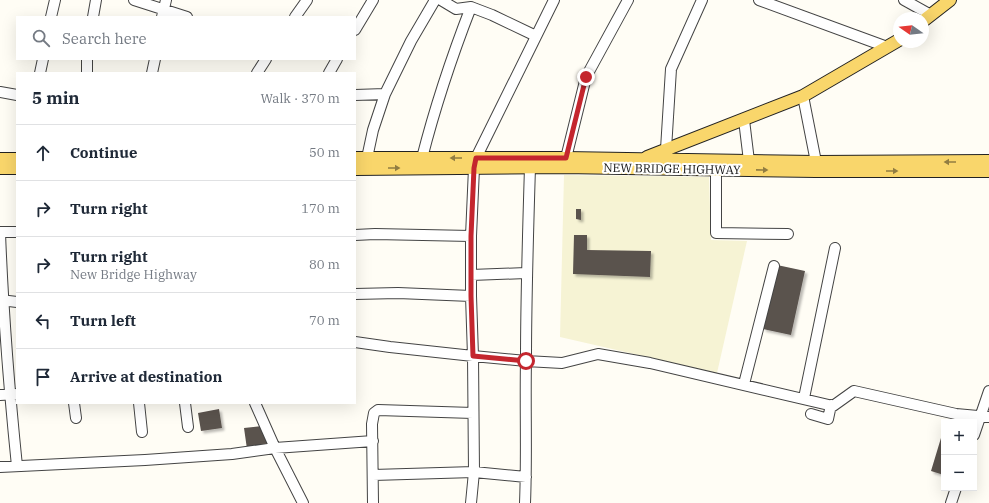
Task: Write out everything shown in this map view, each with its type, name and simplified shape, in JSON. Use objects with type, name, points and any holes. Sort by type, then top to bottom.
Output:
[{"type":"main road","points":[[929,16],[950,0]]},
{"type":"main road","points":[[642,159],[803,96],[893,44]]},
{"type":"main road","name":"NEW BRIDGE HIGHWAY","points":[[361,158],[422,158],[530,167],[816,171],[989,171]]},
{"type":"main road","name":"NEW BRIDGE HIGHWAY","points":[[356,169],[566,158],[816,162],[989,162]]},
{"type":"main road","points":[[0,159],[16,159]]},
{"type":"main road","points":[[0,168],[16,168]]},
{"type":"street","points":[[51,16],[55,0]]},
{"type":"street","points":[[93,16],[96,0]]},
{"type":"street","points":[[134,0],[184,16]]},
{"type":"street","points":[[296,16],[307,0]]},
{"type":"street","points":[[356,28],[373,0]]},
{"type":"street","points":[[361,158],[373,130],[385,94],[411,41],[435,0]]},
{"type":"street","points":[[441,0],[456,9],[471,7],[536,36]]},
{"type":"street","points":[[471,503],[474,472],[471,236],[475,163],[554,0]]},
{"type":"street","points":[[566,158],[586,77],[628,0]]},
{"type":"street","points":[[666,149],[671,69],[702,0]]},
{"type":"street","points":[[760,0],[887,47]]},
{"type":"street","points":[[904,0],[919,12]]},
{"type":"street","points":[[422,158],[429,128],[471,7]]},
{"type":"street","points":[[40,72],[43,60]]},
{"type":"street","points":[[87,60],[87,72]]},
{"type":"street","points":[[155,60],[155,72]]},
{"type":"street","points":[[258,72],[265,60]]},
{"type":"street","points":[[330,72],[337,60]]},
{"type":"street","points":[[0,92],[16,95]]},
{"type":"street","points":[[356,95],[385,94]]},
{"type":"street","points":[[803,96],[816,162]]},
{"type":"street","points":[[744,120],[749,161]]},
{"type":"street","points":[[525,503],[526,273],[530,167]]},
{"type":"street","points":[[716,170],[716,233],[788,234]]},
{"type":"street","points":[[16,232],[0,233],[1,300],[16,466]]},
{"type":"street","points":[[356,235],[471,236]]},
{"type":"street","points":[[804,398],[835,248]]},
{"type":"street","points":[[744,384],[774,266]]},
{"type":"street","points":[[471,275],[526,273]]},
{"type":"street","points":[[356,294],[398,293],[471,296]]},
{"type":"street","points":[[1,300],[16,302]]},
{"type":"street","points":[[356,342],[473,356],[562,363],[598,354],[650,363],[833,406],[854,391],[956,414],[985,417]]},
{"type":"street","points":[[977,430],[985,417],[989,391]]},
{"type":"street","points":[[74,404],[76,418]]},
{"type":"street","points":[[139,404],[142,432]]},
{"type":"street","points":[[185,404],[188,427]]},
{"type":"street","points":[[254,404],[303,503]]},
{"type":"street","points":[[811,414],[828,419],[831,405]]},
{"type":"street","points":[[373,503],[374,413],[378,410],[473,413]]},
{"type":"street","points":[[0,466],[145,460],[232,454],[275,448],[373,441]]},
{"type":"street","points":[[374,475],[474,472],[526,477]]},
{"type":"street","points":[[951,503],[955,491]]},
{"type":"shaded area","points":[[564,175],[709,177],[711,240],[747,241],[717,373],[560,337]]},
{"type":"building","points":[[576,209],[581,209],[581,220],[576,219]]},
{"type":"building","points":[[574,235],[587,235],[587,250],[651,251],[650,277],[573,274]]},
{"type":"building","points":[[777,265],[805,271],[791,335],[763,329]]},
{"type":"building","points":[[219,409],[222,428],[201,431],[198,413]]},
{"type":"building","points":[[262,426],[269,447],[247,449],[244,428]]},
{"type":"building","points":[[941,438],[941,474],[931,471]]},
{"type":"route","points":[[526,361],[473,356],[471,236],[474,168],[476,158],[566,158],[586,77]]}]
